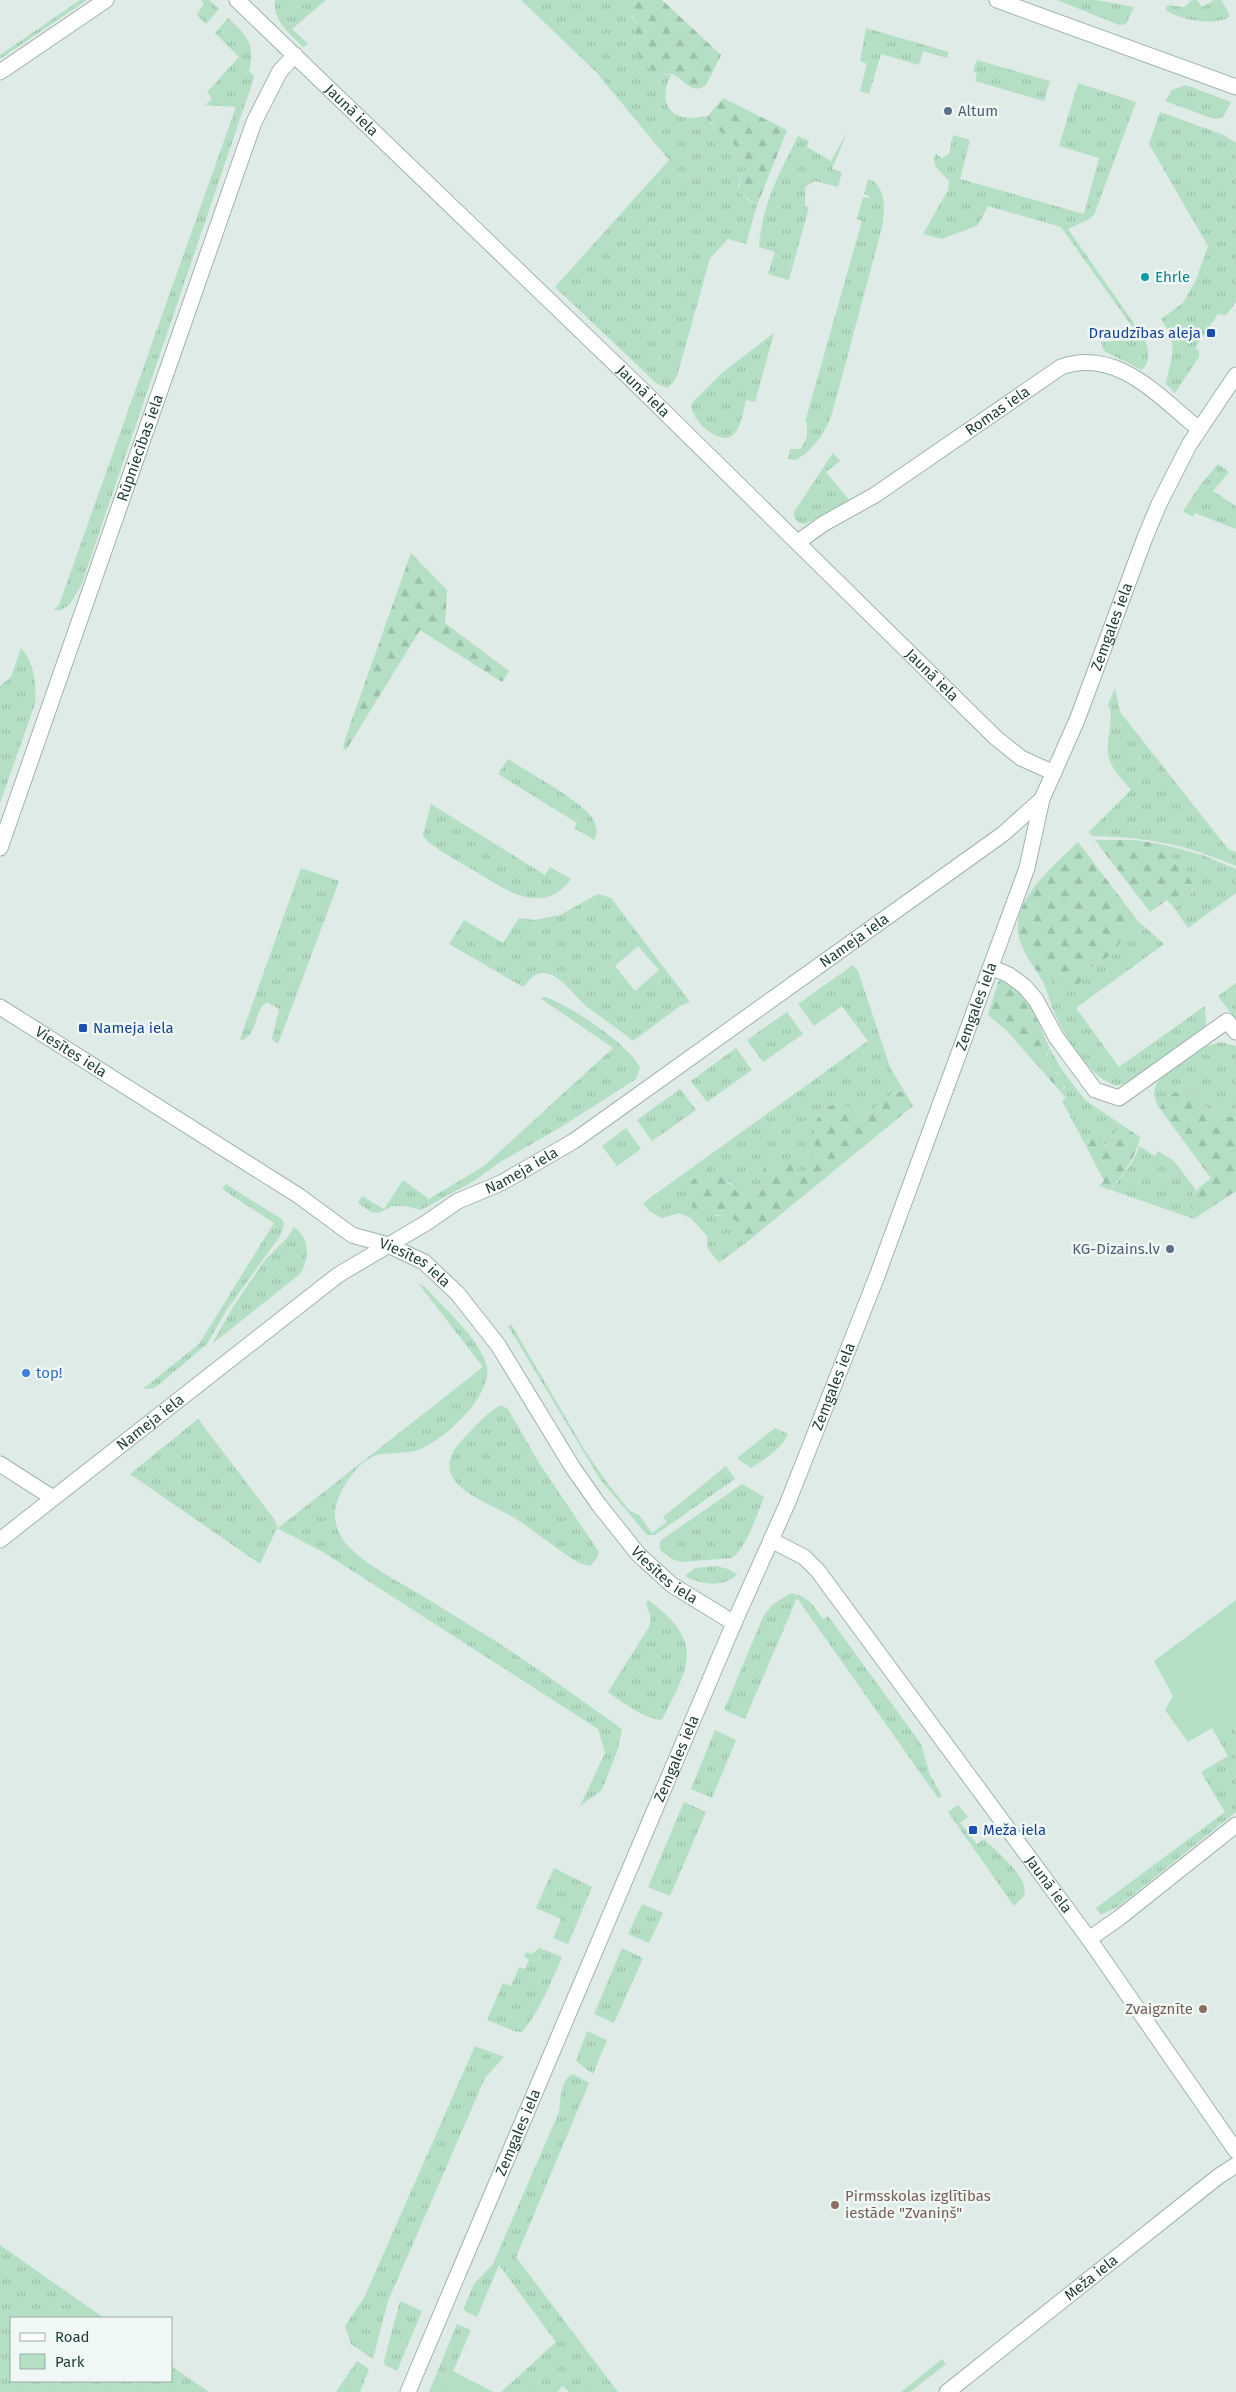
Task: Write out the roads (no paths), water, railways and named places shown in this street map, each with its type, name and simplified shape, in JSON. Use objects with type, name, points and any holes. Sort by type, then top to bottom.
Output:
[{"type":"street","points":[[0,72],[106,0]]},
{"type":"street","points":[[997,0],[1236,87]]},
{"type":"street","name":"Jaunā iela","points":[[247,3],[295,55],[774,518],[996,737],[1020,758],[1054,772]]},
{"type":"street","name":"Rūpniecības iela","points":[[0,848],[254,122],[280,70],[295,55]]},
{"type":"street","name":"Romas iela","points":[[798,542],[823,524],[875,495],[1061,367],[1073,362],[1098,362],[1121,369],[1142,382],[1199,428]]},
{"type":"street","name":"Zemgales iela","points":[[408,2392],[734,1623],[772,1540],[877,1276],[1026,868],[1042,799],[1077,720],[1150,525],[1199,428],[1236,375]]},
{"type":"street","name":"Nameja iela","points":[[0,1540],[338,1275],[458,1202],[501,1183],[574,1140],[1003,834],[1042,799]]},
{"type":"street","points":[[991,966],[1009,975],[1024,986],[1036,1000],[1056,1037],[1095,1090],[1119,1098],[1227,1021],[1236,1032]]},
{"type":"street","name":"Viesītes iela","points":[[0,1006],[299,1196],[352,1235],[388,1245],[424,1262],[457,1293],[498,1345],[573,1468],[599,1505],[639,1555],[672,1585],[701,1605],[734,1623]]},
{"type":"street","points":[[0,1464],[53,1498]]},
{"type":"street","name":"Jaunā iela","points":[[772,1540],[804,1557],[818,1571],[1089,1939],[1236,2151]]},
{"type":"street","points":[[1089,1939],[1119,1918],[1236,1825]]},
{"type":"street","name":"Meža iela","points":[[947,2392],[1219,2176],[1236,2165]]},
{"type":"place","name":"Altum","points":[[948,111]]},
{"type":"place","name":"Ehrle","points":[[1145,277]]},
{"type":"place","name":"Draudzības aleja","points":[[1211,333]]},
{"type":"place","name":"Nameja iela","points":[[83,1028]]},
{"type":"place","name":"KG-Dizains.lv","points":[[1170,1249]]},
{"type":"place","name":"top!","points":[[26,1373]]},
{"type":"place","name":"Meža iela","points":[[973,1830]]},
{"type":"place","name":"Zvaigznīte","points":[[1203,2009]]},
{"type":"place","name":"Pirmsskolas izglītības iestāde \"Zvaniņš\"","points":[[835,2205]]}]
